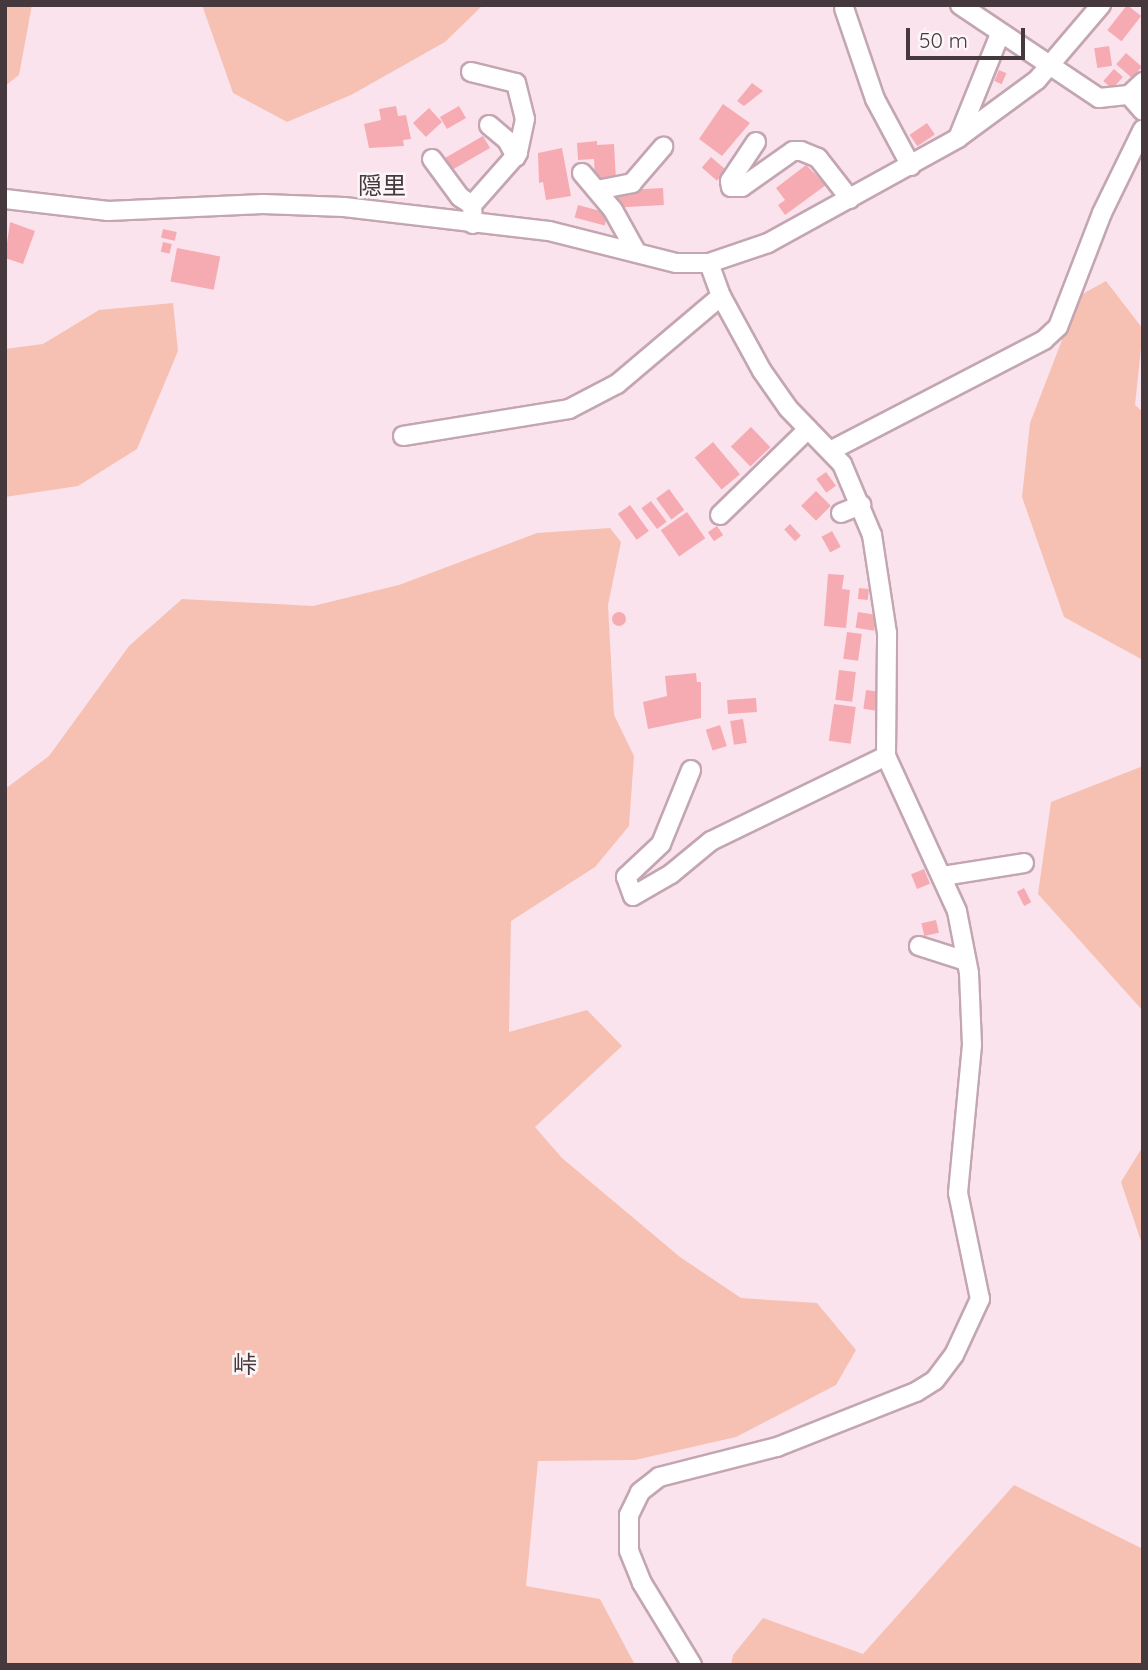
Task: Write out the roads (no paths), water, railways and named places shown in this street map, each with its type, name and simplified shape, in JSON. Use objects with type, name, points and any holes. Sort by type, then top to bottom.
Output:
[{"type":"street","points":[[960,5],[1099,98],[1129,95],[1143,82]]},
{"type":"street","points":[[5,198],[108,211],[262,204],[344,207],[549,231],[676,263],[709,263],[768,243],[958,138],[1005,107],[1050,65],[1101,5]]},
{"type":"street","points":[[844,8],[875,99],[911,166]]},
{"type":"street","points":[[958,138],[1000,34]]},
{"type":"street","points":[[471,72],[516,83],[525,119],[516,157],[472,205],[473,224]]},
{"type":"street","points":[[1129,95],[1143,111]]},
{"type":"street","points":[[489,125],[507,140],[516,157]]},
{"type":"street","points":[[832,450],[1044,340],[1058,327],[1102,213],[1143,129]]},
{"type":"street","points":[[756,142],[730,181],[731,187],[742,187],[793,151],[801,151],[818,158],[850,199]]},
{"type":"street","points":[[597,190],[632,183],[663,147]]},
{"type":"street","points":[[432,159],[460,197],[472,205]]},
{"type":"street","points":[[582,173],[597,190],[637,253]]},
{"type":"street","points":[[692,1665],[642,1583],[629,1550],[629,1515],[640,1492],[659,1477],[777,1447],[916,1392],[935,1380],[948,1363],[974,1317],[980,1299],[958,1193],[972,1045],[966,961],[957,911],[886,756],[888,660],[872,535],[861,505],[832,450],[808,429],[762,371],[721,296],[709,263]]},
{"type":"street","points":[[403,436],[494,425],[569,409],[617,384],[721,296]]},
{"type":"street","points":[[720,515],[808,429]]},
{"type":"street","points":[[841,513],[861,505]]},
{"type":"street","points":[[872,673],[888,660]]},
{"type":"street","points":[[691,770],[661,844],[626,877],[633,896],[671,874],[711,841],[886,756]]},
{"type":"street","points":[[943,876],[1024,863]]},
{"type":"street","points":[[919,946],[966,961]]},
{"type":"district","name":"隠里","points":[[382,186]]},
{"type":"district","name":"峠","points":[[245,1365]]}]
